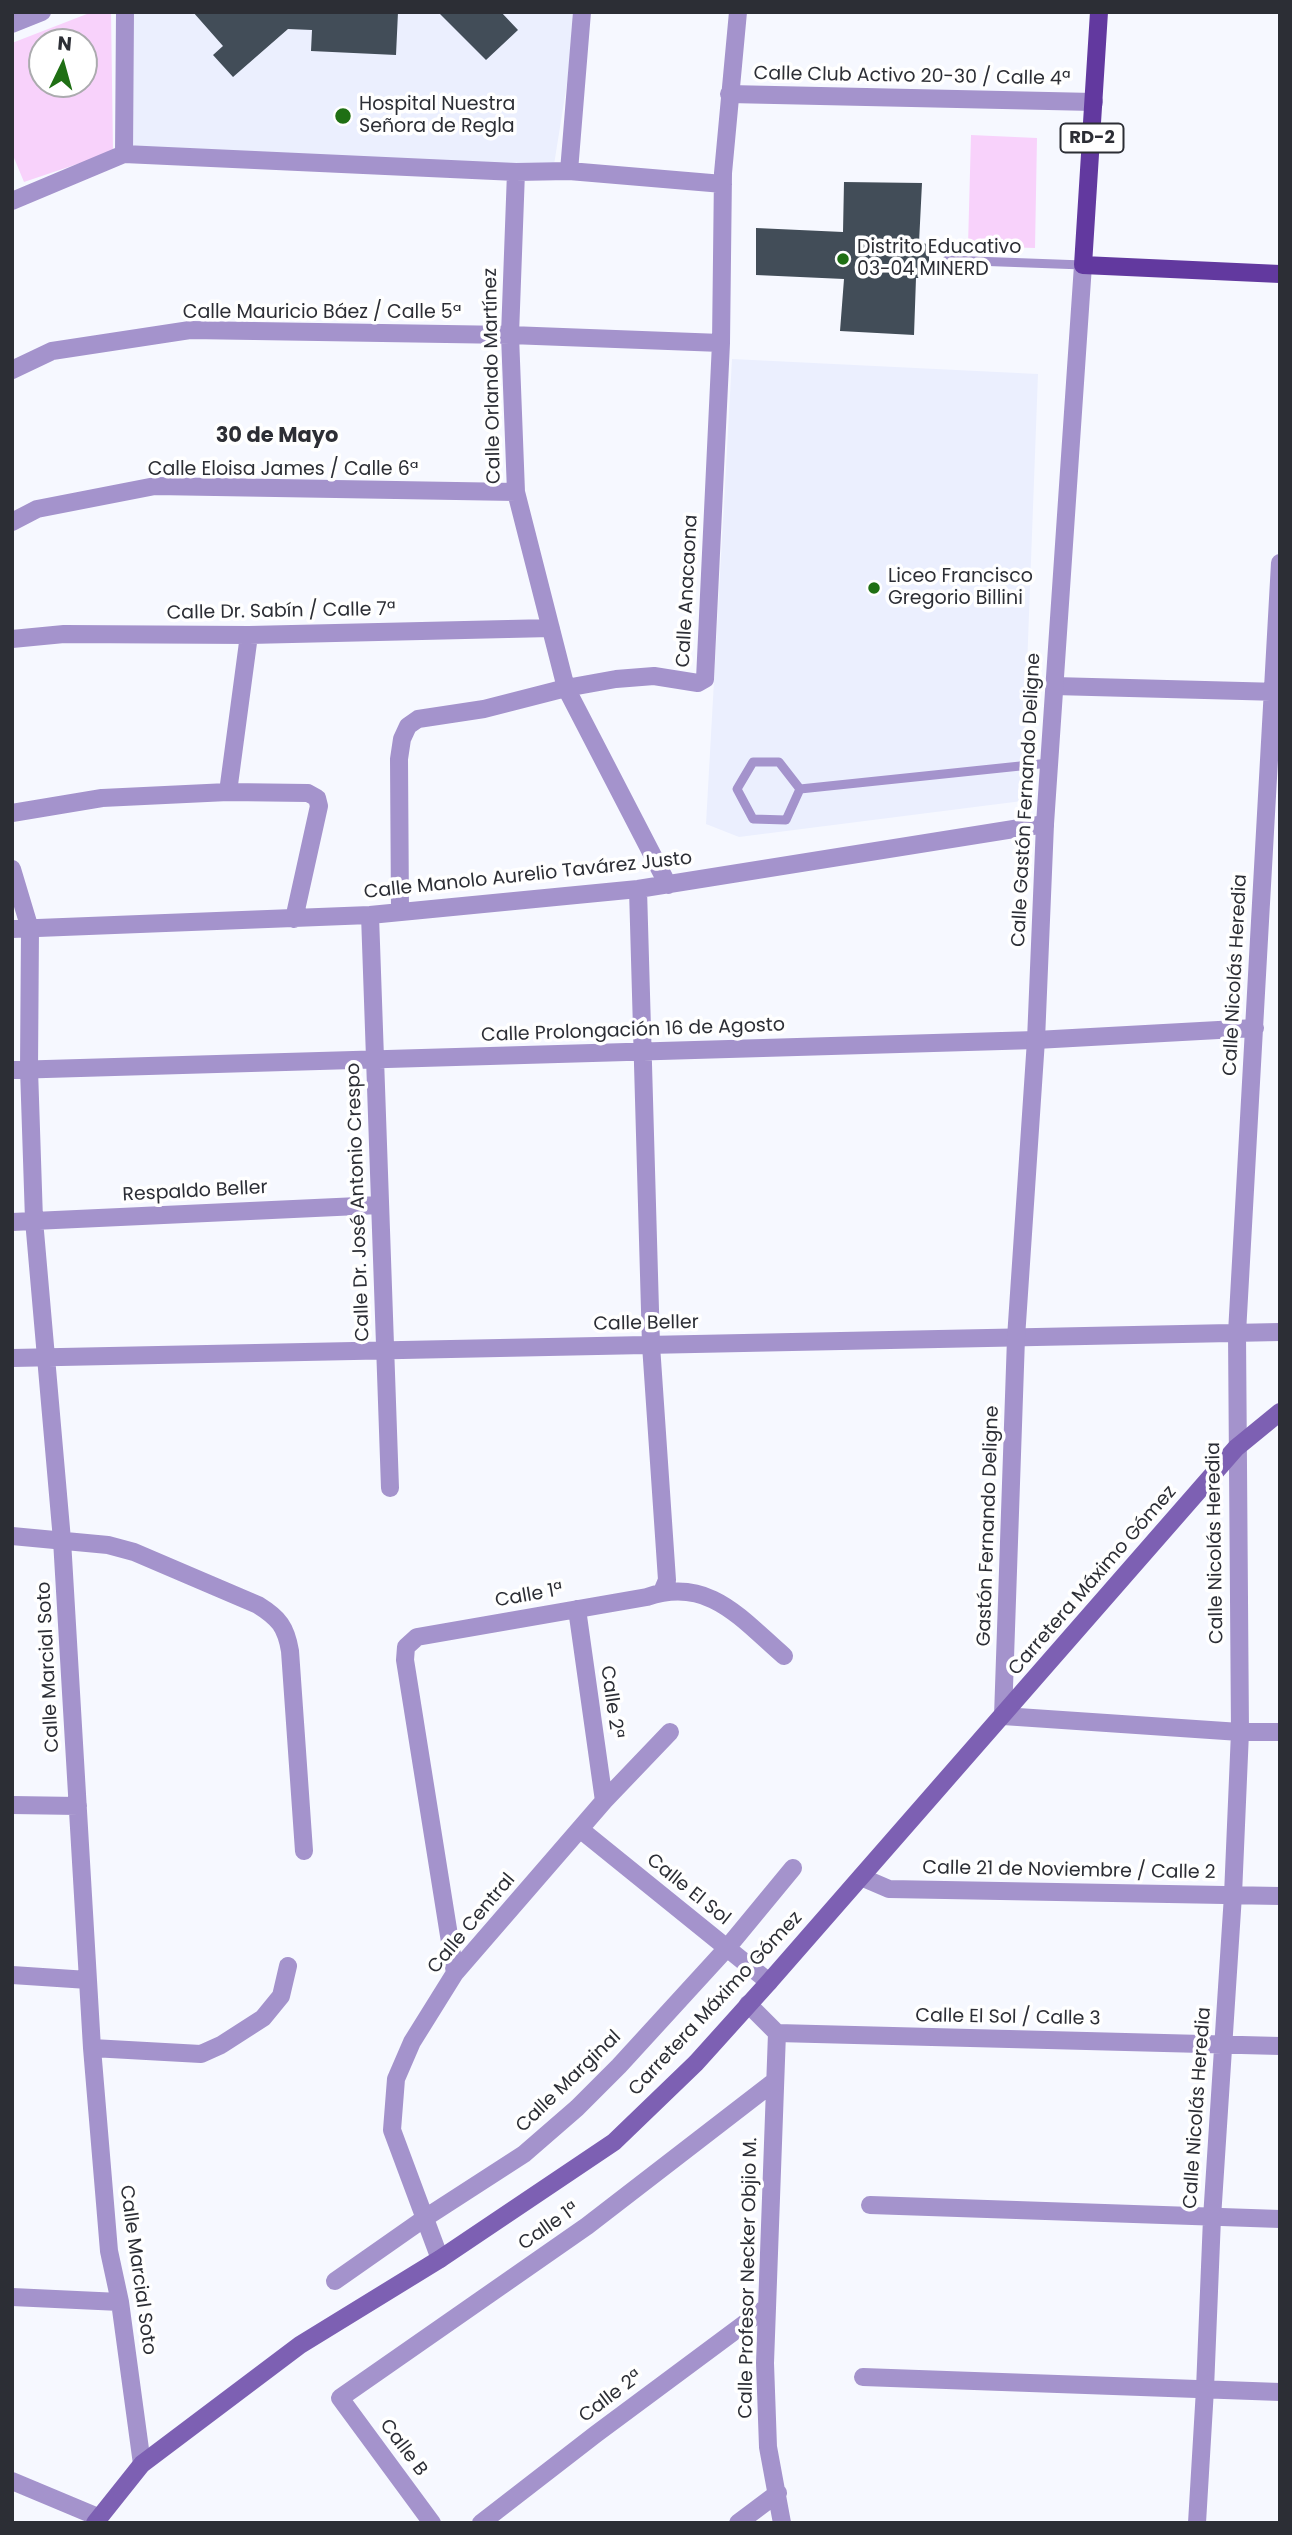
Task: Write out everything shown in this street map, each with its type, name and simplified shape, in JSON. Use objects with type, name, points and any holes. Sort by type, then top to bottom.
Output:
[{"type":"main road","name":"RD-2","points":[[1083,265],[1099,12]]},
{"type":"main road","points":[[1083,265],[1280,274]]},
{"type":"main road","name":"Carretera Máximo Gómez","points":[[96,2520],[142,2464],[300,2345],[440,2259],[614,2142],[696,2063],[769,1982],[1236,1448],[1280,1412]]},
{"type":"street","points":[[12,24],[42,12]]},
{"type":"street","points":[[124,154],[125,12]]},
{"type":"street","points":[[569,171],[582,12]]},
{"type":"street","name":"Calle Anacaona","points":[[400,912],[399,759],[402,739],[408,726],[418,719],[484,709],[566,688],[654,676],[698,683],[705,680],[721,342],[723,184],[738,12]]},
{"type":"street","name":"Calle Club Activo 20-30 / Calle 4ª","points":[[729,94],[1094,102]]},
{"type":"street","points":[[12,201],[124,154],[516,172],[569,171],[723,184]]},
{"type":"street","name":"Calle Orlando Martínez","points":[[516,172],[510,335],[516,492],[566,688],[668,885]]},
{"type":"street","name":"Calle Gastón Fernando Deligne","points":[[1016,1338],[1036,1040],[1045,824],[1083,265]]},
{"type":"street","name":"Calle Mauricio Báez / Calle 5ª","points":[[12,370],[52,351],[190,330],[510,335],[721,342]]},
{"type":"street","name":"Calle Eloisa James / Calle 6ª","points":[[12,522],[37,509],[155,486],[516,492]]},
{"type":"street","name":"Calle Nicolás Heredia","points":[[1197,2523],[1240,1732],[1237,1333],[1276,692],[1280,563]]},
{"type":"street","name":"Calle Dr. Sabín / Calle 7ª","points":[[12,639],[64,634],[249,635],[551,628]]},
{"type":"street","points":[[228,792],[249,635]]},
{"type":"street","points":[[1054,686],[1276,692]]},
{"type":"street","points":[[12,813],[102,797],[228,792],[308,793],[317,798],[319,806],[294,919]]},
{"type":"street","name":"Calle Manolo Aurelio Tavárez Justo","points":[[21,929],[370,915],[638,889],[1045,824]]},
{"type":"street","name":"Calle Marcial Soto","points":[[12,869],[21,929],[21,1069],[62,1540],[92,2048],[109,2251],[120,2302],[142,2464]]},
{"type":"street","points":[[638,889],[651,1345],[667,1580],[662,1592]]},
{"type":"street","name":"Calle Dr. José Antonio Crespo","points":[[370,915],[390,1488]]},
{"type":"street","name":"Calle Prolongación 16 de Agosto","points":[[21,1069],[1036,1040],[1255,1028]]},
{"type":"street","name":"Respaldo Beller","points":[[12,1222],[380,1205]]},
{"type":"street","name":"Calle Beller","points":[[12,1358],[1280,1332]]},
{"type":"street","name":"Gastón Fernando Deligne","points":[[1003,1716],[1016,1338]]},
{"type":"street","points":[[12,1536],[108,1545],[134,1552],[258,1605],[274,1615],[287,1634],[290,1651],[303,1852]]},
{"type":"street","name":"Calle 1ª","points":[[455,1973],[405,1660],[407,1647],[417,1637],[647,1597],[662,1592],[697,1592],[718,1600],[784,1656]]},
{"type":"street","name":"Calle 2ª","points":[[577,1609],[604,1801]]},
{"type":"street","points":[[1003,1716],[1240,1732],[1280,1732]]},
{"type":"street","name":"Calle Central","points":[[440,2259],[392,2130],[396,2079],[412,2042],[455,1973],[604,1801],[670,1732]]},
{"type":"street","points":[[12,1805],[78,1806]]},
{"type":"street","name":"Calle El Sol","points":[[581,1830],[769,1982]]},
{"type":"street","name":"Calle Marginal","points":[[335,2281],[524,2154],[577,2108],[727,1948],[793,1868]]},
{"type":"street","name":"Calle 21 de Noviembre / Calle 2","points":[[861,1877],[888,1889],[1280,1896]]},
{"type":"street","points":[[92,2048],[201,2054],[221,2045],[263,2018],[281,1996],[288,1966]]},
{"type":"street","points":[[12,1975],[88,1980]]},
{"type":"street","points":[[748,2004],[777,2033]]},
{"type":"street","name":"Calle El Sol / Calle 3","points":[[777,2033],[1280,2046]]},
{"type":"street","name":"Calle Profesor Necker Objio M.","points":[[777,2033],[765,2363],[768,2447],[782,2523]]},
{"type":"street","name":"Calle 1ª","points":[[340,2398],[587,2226],[775,2081]]},
{"type":"street","points":[[870,2205],[1280,2219]]},
{"type":"street","points":[[12,2297],[120,2302]]},
{"type":"street","name":"Calle 2ª","points":[[481,2523],[767,2307]]},
{"type":"street","points":[[863,2377],[1280,2392]]},
{"type":"street","name":"Calle B","points":[[340,2398],[432,2523]]},
{"type":"street","points":[[12,2482],[96,2520]]},
{"type":"street","points":[[738,2523],[778,2493]]},
{"type":"lane","points":[[947,260],[1083,265]]},
{"type":"lane","points":[[753,762],[779,762],[800,789],[786,820],[753,819],[737,789],[753,762]]},
{"type":"lane","points":[[800,789],[1049,763]]},
{"type":"shaded area","points":[[92,12],[111,12],[113,152],[24,182],[12,153],[12,43],[28,37],[28,98],[98,98],[98,28],[51,28]]},
{"type":"shaded area","name":"Hospital Nuestra Señora de Regla","points":[[125,12],[573,12],[568,77],[553,171],[124,154]]},
{"type":"shaded area","points":[[971,135],[1037,138],[1035,248],[968,246]]},
{"type":"shaded area","name":"Liceo Francisco Gregorio Billini","points":[[732,359],[1038,374],[1022,801],[739,837],[706,824]]},
{"type":"building","points":[[193,12],[398,12],[396,55],[311,51],[312,30],[288,29],[233,77],[213,55],[223,46]]},
{"type":"building","points":[[438,12],[501,12],[518,30],[486,60]]},
{"type":"building","name":"Distrito Educativo 03-04 MINERD","points":[[844,182],[922,183],[919,243],[929,244],[929,278],[916,278],[914,335],[840,331],[844,279],[756,275],[756,228],[843,232]]},
{"type":"place","name":"Hospital Nuestra Señora de Regla","points":[[343,116]]},
{"type":"place","name":"Distrito Educativo 03-04 MINERD","points":[[843,259]]},
{"type":"place","name":"Liceo Francisco Gregorio Billini","points":[[874,588]]},
{"type":"district","name":"30 de Mayo","points":[[277,437]]}]
